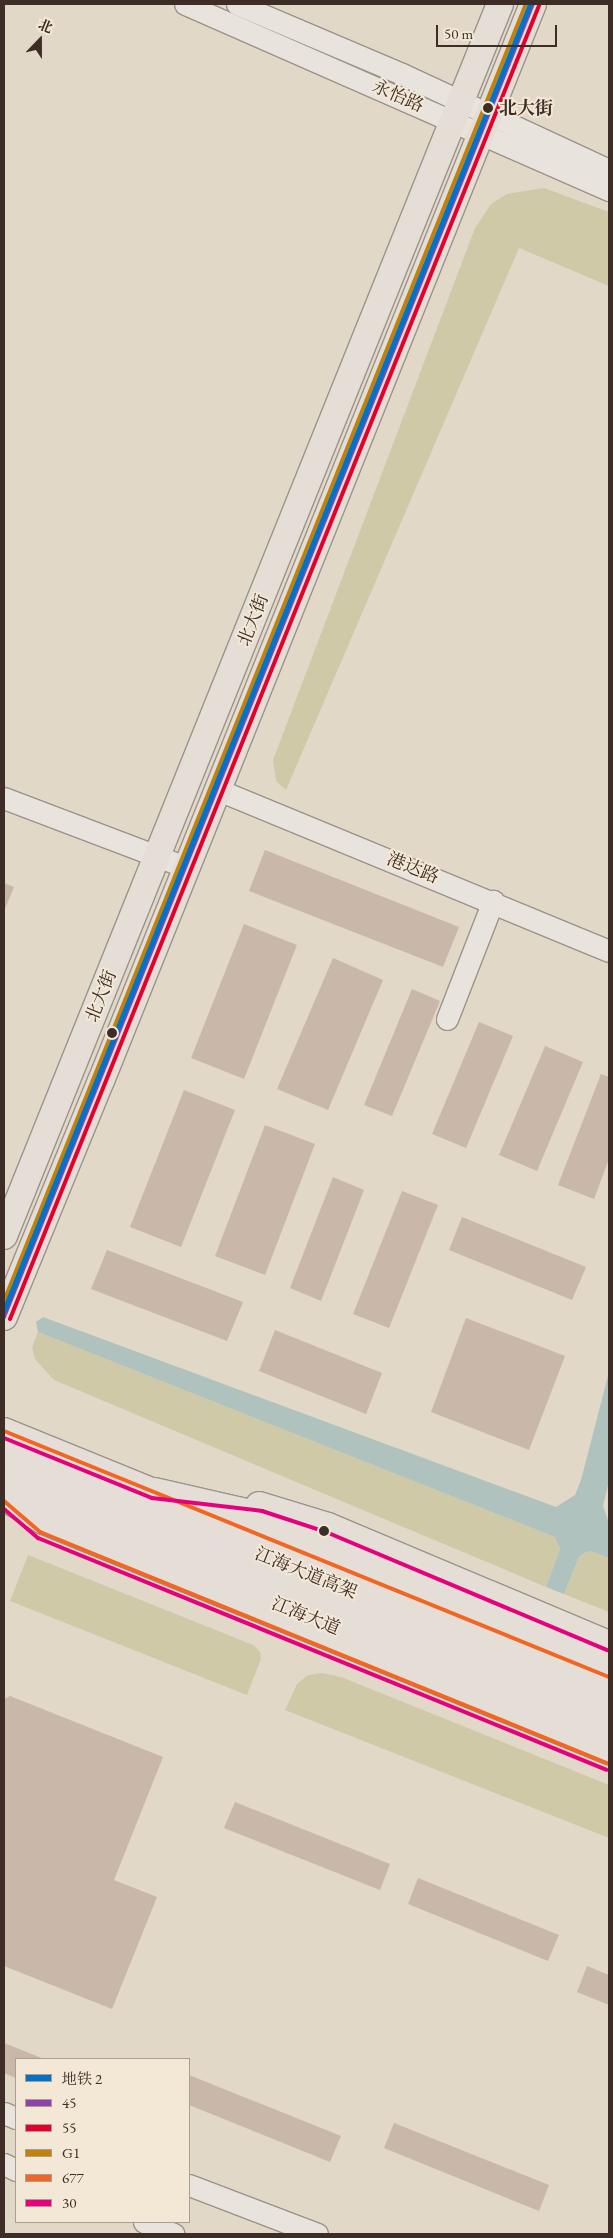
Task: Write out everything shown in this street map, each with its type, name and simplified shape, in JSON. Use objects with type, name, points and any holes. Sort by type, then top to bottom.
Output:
[{"type":"highway","name":"江海大道高架","points":[[4,1449],[609,1696]]},
{"type":"highway","name":"江海大道高架","points":[[4,1478],[609,1724]]},
{"type":"highway","points":[[154,1492],[262,1510],[609,1662]]},
{"type":"highway","points":[[4,1495],[44,1520],[609,1750]]},
{"type":"main road","name":"北大街","points":[[4,1236],[159,856],[500,4]]},
{"type":"main road","name":"北大街","points":[[4,1317],[533,4]]},
{"type":"main road","points":[[4,1431],[609,1677]]},
{"type":"main road","name":"江海大道","points":[[4,1495],[609,1739]]},
{"type":"main road","points":[[4,1501],[40,1532],[609,1764]]},
{"type":"main road","points":[[262,1510],[328,1526],[609,1644]]},
{"type":"street","name":"永怡路","points":[[185,4],[609,190]]},
{"type":"street","name":"永怡路","points":[[237,4],[461,101],[609,170]]},
{"type":"street","name":"港达路","points":[[216,789],[609,950]]},
{"type":"street","points":[[4,798],[186,867]]},
{"type":"street","points":[[447,1019],[493,901]]},
{"type":"street","points":[[190,2185],[317,2234]]},
{"type":"street","points":[[146,2223],[174,2234]]},
{"type":"shaded area","points":[[544,188],[609,212],[609,286],[519,248],[286,790],[276,781],[273,760],[475,228],[491,204],[507,194]]},
{"type":"shaded area","points":[[43,1317],[556,1507],[575,1495],[581,1480],[609,1372],[609,1481],[603,1506],[609,1523],[609,1558],[590,1551],[585,1553],[579,1557],[564,1594],[546,1587],[560,1549],[555,1537],[38,1332],[36,1322]]},
{"type":"shaded area","points":[[38,1332],[555,1537],[560,1549],[546,1587],[54,1380],[35,1359],[32,1347]]},
{"type":"shaded area","points":[[590,1551],[609,1558],[609,1612],[564,1594],[579,1557]]},
{"type":"shaded area","points":[[28,1555],[253,1645],[260,1652],[261,1659],[247,1695],[10,1601]]},
{"type":"shaded area","points":[[322,1673],[341,1677],[609,1785],[609,1838],[285,1710],[297,1684],[308,1675]]},
{"type":"building","points":[[265,850],[459,927],[443,967],[249,891]]},
{"type":"building","points":[[4,883],[14,887],[4,911]]},
{"type":"building","points":[[244,924],[297,945],[244,1079],[191,1058]]},
{"type":"building","points":[[333,958],[383,980],[328,1110],[277,1089]]},
{"type":"building","points":[[412,989],[440,1001],[392,1116],[364,1105]]},
{"type":"building","points":[[479,1022],[513,1036],[466,1148],[432,1134]]},
{"type":"building","points":[[545,1046],[583,1062],[537,1171],[499,1155]]},
{"type":"building","points":[[601,1074],[609,1077],[609,1159],[594,1199],[558,1185]]},
{"type":"building","points":[[184,1090],[235,1110],[181,1247],[130,1227]]},
{"type":"building","points":[[265,1125],[315,1144],[265,1275],[215,1256]]},
{"type":"building","points":[[333,1177],[364,1190],[321,1301],[290,1288]]},
{"type":"building","points":[[402,1191],[438,1205],[389,1328],[353,1314]]},
{"type":"building","points":[[462,1217],[586,1267],[572,1300],[449,1250]]},
{"type":"building","points":[[107,1250],[243,1302],[227,1341],[91,1289]]},
{"type":"building","points":[[466,1318],[565,1356],[529,1450],[431,1412]]},
{"type":"building","points":[[275,1330],[382,1373],[366,1414],[259,1371]]},
{"type":"building","points":[[10,1696],[163,1757],[114,1880],[157,1897],[112,2009],[4,1966],[4,1699]]},
{"type":"building","points":[[235,1802],[390,1864],[380,1890],[224,1828]]},
{"type":"building","points":[[418,1878],[559,1935],[548,1961],[408,1904]]},
{"type":"building","points":[[587,1966],[609,1975],[609,2005],[577,1992]]},
{"type":"building","points":[[4,2043],[42,2058],[15,2058],[15,2078],[4,2073]]},
{"type":"building","points":[[190,2075],[341,2136],[330,2162],[190,2105]]},
{"type":"building","points":[[394,2123],[549,2185],[539,2211],[384,2148]]},
{"type":"metro line","name":"2","points":[[4,1310],[530,4]]},
{"type":"transit line","name":"G1","points":[[4,1301],[526,4]]},
{"type":"transit line","name":"45","points":[[4,1317],[533,4]]},
{"type":"transit line","name":"55","points":[[10,1319],[539,6]]},
{"type":"transit line","name":"677","points":[[4,1431],[609,1677]]},
{"type":"transit line","name":"30","points":[[4,1438],[152,1498],[262,1511],[326,1532],[607,1650]]},
{"type":"transit line","name":"677","points":[[4,1501],[40,1532],[609,1764]]},
{"type":"transit line","name":"30","points":[[4,1509],[38,1538],[607,1770]]},
{"type":"place","name":"北大街","points":[[488,108]]}]
